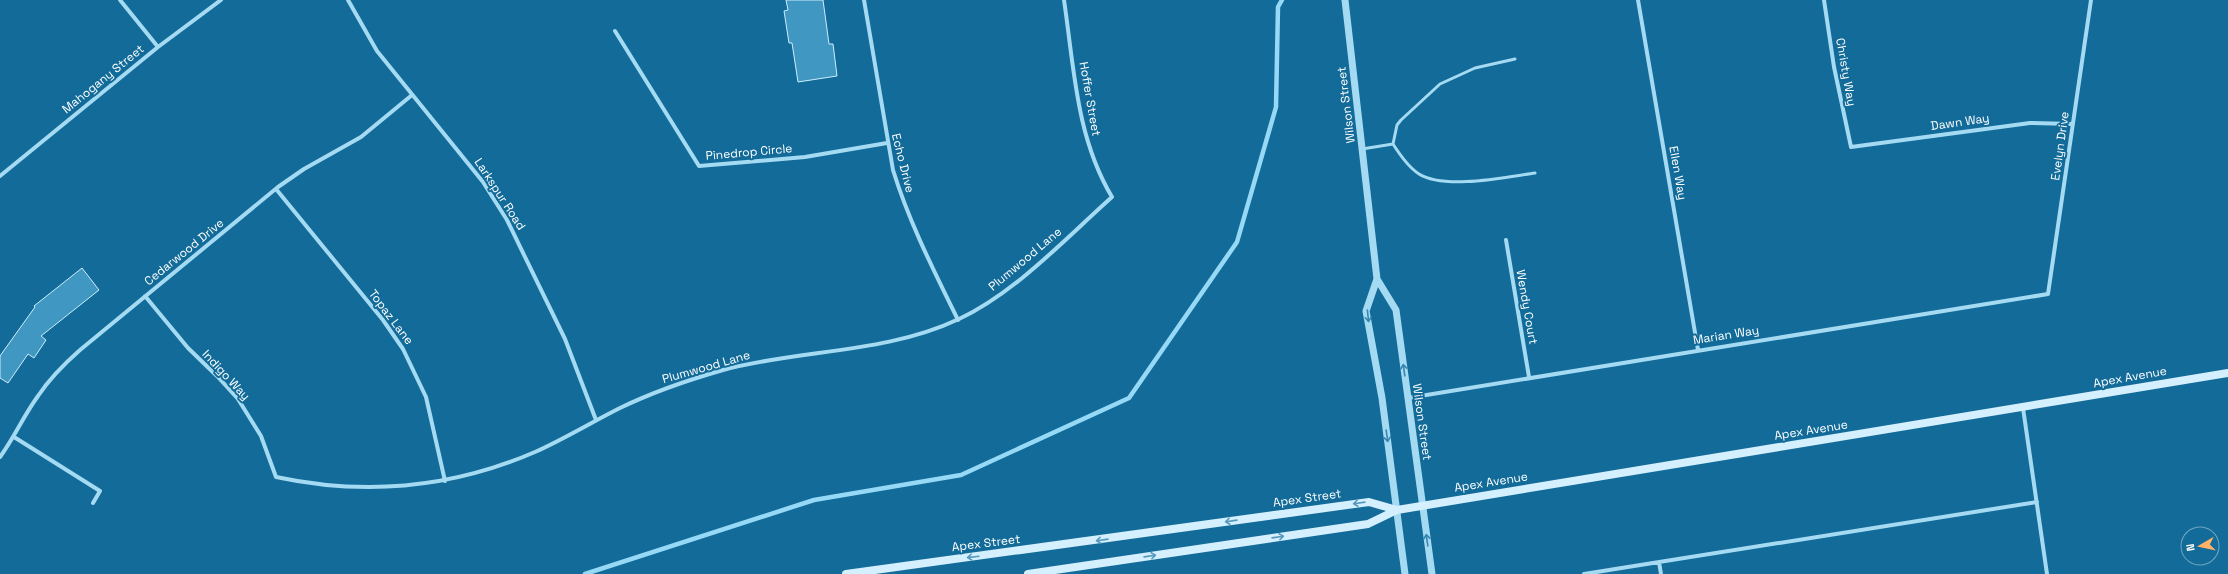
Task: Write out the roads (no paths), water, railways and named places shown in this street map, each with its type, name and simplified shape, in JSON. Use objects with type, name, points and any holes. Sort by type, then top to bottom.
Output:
[{"type":"main road","name":"Apex Avenue","points":[[1397,510],[2023,408],[2228,372]]},
{"type":"main road","name":"Apex Street","points":[[846,574],[1369,502],[1397,510]]},
{"type":"main road","points":[[1028,574],[1368,524],[1397,510]]},
{"type":"street","points":[[120,0],[158,47]]},
{"type":"street","name":"Mahogany Street","points":[[1,174],[158,47],[221,0]]},
{"type":"street","name":"Larkspur Road","points":[[348,0],[377,51],[483,182],[507,220],[565,339],[596,420]]},
{"type":"street","name":"Echo Drive","points":[[864,0],[887,143],[901,196],[917,234],[958,320]]},
{"type":"street","name":"Hoffer Street","points":[[1064,0],[1082,123],[1094,162],[1112,197]]},
{"type":"street","name":"Wilson Street","points":[[1344,0],[1377,279],[1396,310],[1432,574]]},
{"type":"street","name":"Ellen Way","points":[[1638,0],[1698,350]]},
{"type":"street","name":"Christy Way","points":[[1824,0],[1834,67],[1851,147]]},
{"type":"street","name":"Evelyn Drive","points":[[2048,294],[2091,0]]},
{"type":"street","name":"Pinedrop Circle","points":[[615,31],[699,166],[811,156],[887,143]]},
{"type":"street","name":"Cedarwood Drive","points":[[0,457],[14,437],[37,397],[61,367],[276,189],[304,169],[361,137],[412,95]]},
{"type":"street","name":"Dawn Way","points":[[1851,147],[2030,123],[2073,124]]},
{"type":"street","name":"Topaz Lane","points":[[276,189],[383,320],[403,349],[426,397],[445,481]]},
{"type":"street","name":"Plumwood Lane","points":[[276,477],[324,486],[354,488],[397,487],[445,481],[500,466],[536,452],[596,420],[649,395],[704,375],[761,362],[898,341],[934,330],[958,320],[997,297],[1015,283],[1112,197]]},
{"type":"street","name":"Wendy Court","points":[[1506,240],[1529,377]]},
{"type":"street","name":"Wilson Street","points":[[1377,279],[1366,311],[1382,398],[1405,574]]},
{"type":"street","name":"Marian Way","points":[[1408,398],[1529,377],[2048,294]]},
{"type":"street","name":"Indigo Way","points":[[145,296],[188,348],[238,399],[261,436],[276,477]]},
{"type":"street","points":[[2023,408],[2048,574]]},
{"type":"street","points":[[14,437],[100,491],[93,503]]},
{"type":"street","points":[[1584,574],[2038,502]]},
{"type":"street","points":[[1659,562],[1661,574]]},
{"type":"lane","points":[[1515,59],[1475,68],[1440,84],[1397,125],[1393,144],[1401,156],[1420,175],[1444,181],[1482,181],[1535,173]]},
{"type":"lane","points":[[1362,149],[1393,144]]},
{"type":"waterway","points":[[585,574],[814,500],[961,475],[1129,398],[1237,242],[1276,107],[1278,7],[1282,0]]}]
